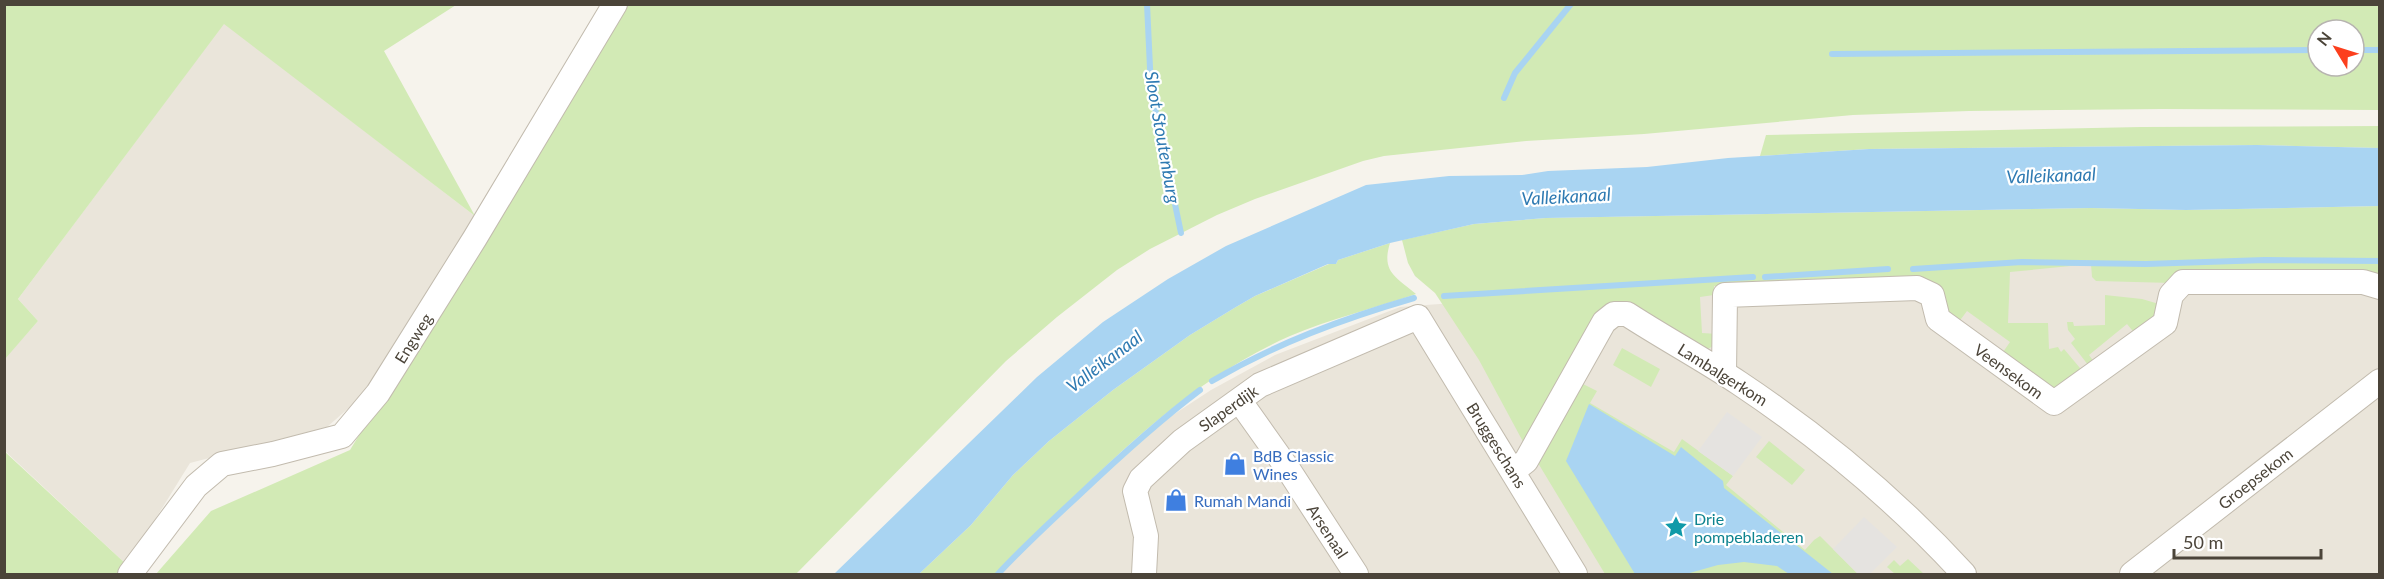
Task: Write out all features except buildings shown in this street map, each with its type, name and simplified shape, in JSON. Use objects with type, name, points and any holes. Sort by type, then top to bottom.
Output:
[{"type":"street","name":"Engweg","points":[[130,574],[196,486],[222,464],[273,454],[342,436],[357,419],[378,393],[481,228],[615,4]]},
{"type":"street","name":"Veensekom","points":[[1724,373],[1725,295],[1917,288],[1932,295],[1938,319],[2054,403],[2165,323],[2171,295],[2183,282],[2363,282],[2379,288]]},
{"type":"street","name":"Lambalgerkom","points":[[1513,471],[1526,461],[1604,322],[1614,314],[1627,314],[1724,373],[1783,413],[1850,464],[1922,528],[1964,574]]},
{"type":"street","name":"Slaperdijk","points":[[1144,574],[1146,536],[1135,491],[1141,479],[1182,441],[1260,385],[1418,317]]},
{"type":"street","name":"Bruggeschans","points":[[1418,317],[1575,574]]},
{"type":"street","name":"Groepsekom","points":[[2132,574],[2379,381]]},
{"type":"street","name":"Arsenaal","points":[[1239,400],[1290,472],[1356,574]]},
{"type":"shaded area","points":[[224,23],[475,216],[367,392],[327,427],[190,463],[127,565],[5,451],[4,359],[38,321],[18,299]]},
{"type":"shaded area","points":[[2379,233],[2379,574],[999,574],[1153,428],[1211,390],[1275,355],[1400,307]]},
{"type":"shaded area","points":[[1727,412],[1762,437],[1733,476],[1698,451]]},
{"type":"shaded area","points":[[1864,517],[1897,547],[1870,574],[1858,574],[1833,549]]},
{"type":"green space","points":[[5,5],[456,5],[384,51],[475,216],[224,24],[18,299],[38,321],[5,359]]},
{"type":"green space","points":[[622,5],[2379,5],[2379,110],[2161,109],[1853,115],[1644,134],[1526,141],[1384,156],[1363,161],[1255,199],[1217,215],[1150,249],[1117,270],[1057,317],[1006,361],[796,574],[156,574],[211,511],[350,450]]},
{"type":"green space","points":[[2380,126],[2379,148],[2257,145],[1869,149],[1760,156],[1766,135],[2141,127]]},
{"type":"green space","points":[[2380,206],[2379,274],[2332,272],[2173,283],[2096,281],[2092,277],[2091,264],[2010,272],[2008,323],[2048,323],[2049,349],[2058,347],[2061,352],[2064,349],[2085,374],[2060,393],[2001,355],[2010,342],[1967,311],[1958,323],[1947,315],[1940,290],[1714,286],[1714,295],[1700,297],[1702,333],[1718,334],[1713,346],[1708,349],[1699,348],[1625,306],[1527,449],[1479,360],[1435,293],[1415,276],[1408,263],[1402,240],[1474,224],[1546,218],[2091,208],[2186,210]]},
{"type":"green space","points":[[1390,243],[1387,261],[1392,273],[1416,294],[1290,336],[1247,358],[1207,383],[1133,441],[998,574],[919,574],[971,525],[1013,475],[1049,441],[1113,390],[1190,335],[1255,296],[1329,264],[1336,264],[1338,260]]},
{"type":"green space","points":[[2105,295],[2142,299],[2159,304],[2161,311],[2136,335],[2127,324],[2089,355],[2097,366],[2092,370],[2071,343],[2075,339],[2068,330],[2067,322],[2073,322],[2074,326],[2105,325]]},
{"type":"green space","points":[[1622,348],[1660,369],[1651,387],[1613,365]]},
{"type":"green space","points":[[1583,384],[1597,391],[1590,403],[1674,452],[1682,439],[1733,476],[1726,485],[1805,550],[1820,536],[1858,574],[1605,574],[1538,463]]},
{"type":"green space","points":[[1769,441],[1805,470],[1792,485],[1756,457]]},
{"type":"green space","points":[[4,451],[127,565],[119,574],[5,574]]},
{"type":"green space","points":[[1908,559],[1924,574],[1895,574],[1887,567],[1894,560],[1900,566]]},
{"type":"water","name":"Valleikanaal","points":[[2257,145],[2379,148],[2379,206],[2186,210],[2091,208],[1546,218],[1474,224],[1390,243],[1338,260],[1336,264],[1328,264],[1255,296],[1190,335],[1113,390],[1049,441],[1013,475],[971,525],[919,574],[834,574],[1037,377],[1103,322],[1168,279],[1226,246],[1366,185],[1449,176],[1522,175],[1548,171],[1647,167],[1728,158],[1869,149]]},
{"type":"water","points":[[1589,404],[1675,456],[1681,447],[1723,481],[1724,488],[1833,574],[1789,574],[1777,566],[1744,562],[1718,565],[1686,574],[1635,574],[1566,461]]},
{"type":"waterway","name":"Sloot Stoutenburg","points":[[1147,4],[1151,89],[1181,233]]},
{"type":"waterway","points":[[1504,98],[1515,73],[1571,4]]},
{"type":"waterway","points":[[1832,54],[2306,50]]},
{"type":"waterway","points":[[2366,50],[2380,50]]},
{"type":"waterway","points":[[1913,269],[2022,262],[2146,264],[2265,260],[2380,261]]},
{"type":"waterway","points":[[1765,277],[1888,269]]},
{"type":"waterway","points":[[1444,296],[1753,277]]},
{"type":"waterway","points":[[1212,381],[1236,367],[1310,333],[1414,298]]},
{"type":"waterway","points":[[998,574],[1122,455],[1200,390]]},
{"type":"place","name":"BdB Classic Wines","points":[[1235,464]]},
{"type":"place","name":"Rumah Mandi","points":[[1176,500]]},
{"type":"place","name":"Drie pompebladeren","points":[[1676,527]]}]
